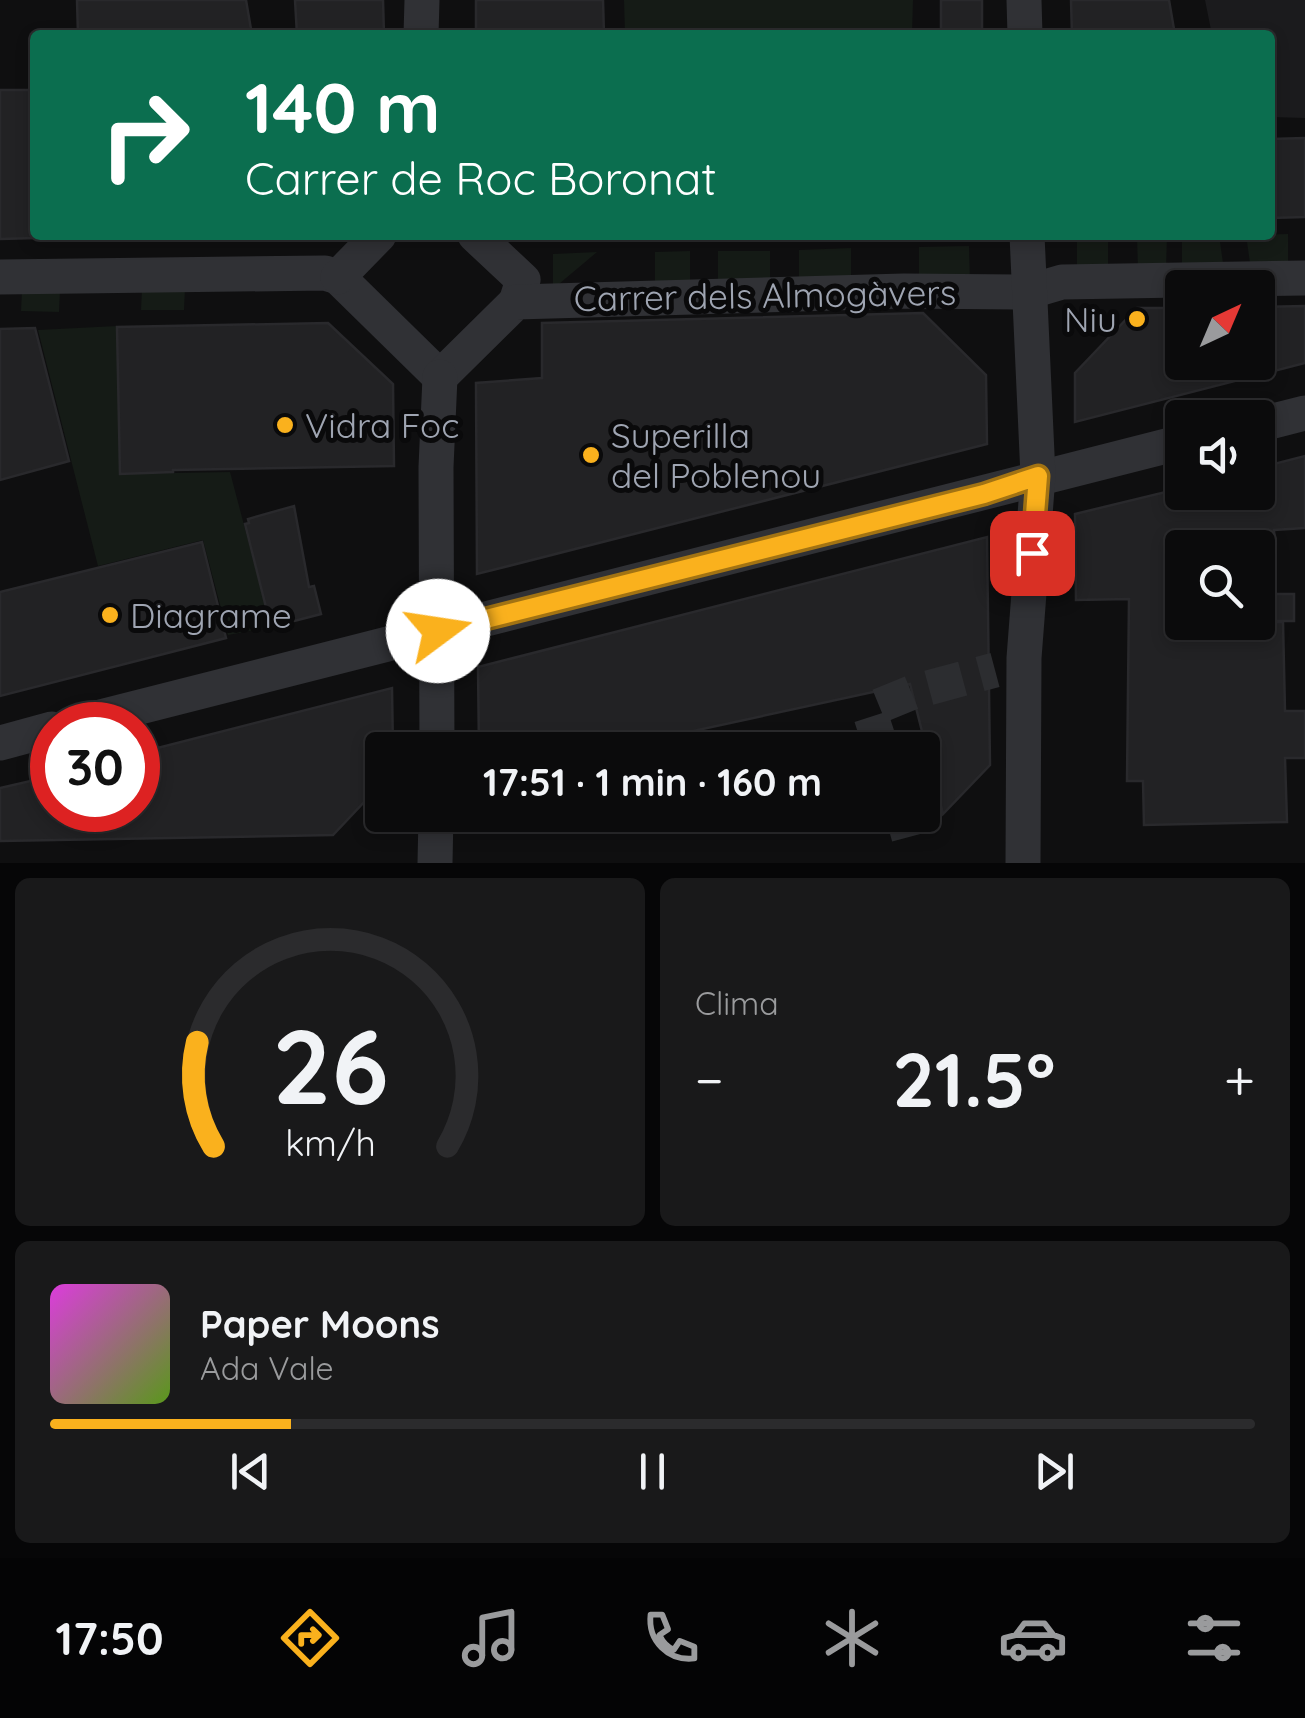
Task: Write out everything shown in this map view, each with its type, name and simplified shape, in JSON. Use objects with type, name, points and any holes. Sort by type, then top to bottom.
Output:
[{"type":"street","points":[[421,30],[422,0]]},
{"type":"street","points":[[1024,0],[1024,30]]},
{"type":"street","points":[[338,277],[374,240]]},
{"type":"street","points":[[437,732],[436,467],[440,377],[525,301],[523,280],[481,240]]},
{"type":"street","points":[[1023,863],[1024,658],[1038,476],[1012,292],[1026,240]]},
{"type":"street","points":[[0,277],[325,274],[338,277],[440,377]]},
{"type":"street","name":"Carrer dels Almogàvers","points":[[525,301],[1012,292],[1062,282],[1305,278]]},
{"type":"street","points":[[1275,420],[1305,413]]},
{"type":"street","points":[[159,702],[1165,446]]},
{"type":"street","points":[[0,742],[30,734]]},
{"type":"street","points":[[435,863],[436,832]]},
{"type":"shaded area","points":[[624,0],[913,0],[912,30],[625,30]]},
{"type":"shaded area","points":[[1205,0],[1305,0],[1305,118],[1275,117],[1275,30],[1211,30]]},
{"type":"shaded area","points":[[1275,234],[1288,234],[1288,269],[1251,270],[1247,240],[1275,240]]},
{"type":"shaded area","points":[[1077,240],[1108,240],[1108,271],[1077,273]]},
{"type":"shaded area","points":[[1137,240],[1167,240],[1165,271],[1138,271]]},
{"type":"shaded area","points":[[1182,240],[1220,240],[1224,270],[1182,270]]},
{"type":"shaded area","points":[[969,246],[970,282],[919,282],[919,247]]},
{"type":"shaded area","points":[[851,248],[851,282],[799,283],[799,250]]},
{"type":"shaded area","points":[[690,251],[690,286],[655,286],[655,252]]},
{"type":"shaded area","points":[[718,251],[770,251],[770,286],[718,286]]},
{"type":"shaded area","points":[[597,252],[553,289],[553,254]]},
{"type":"shaded area","points":[[142,288],[185,288],[184,310],[141,310]]},
{"type":"shaded area","points":[[22,290],[60,290],[59,312],[21,311]]},
{"type":"shaded area","points":[[117,326],[120,474],[230,472],[271,627],[228,635],[203,540],[98,566],[38,330]]},
{"type":"building","points":[[77,0],[246,0],[251,30],[78,30]]},
{"type":"building","points":[[295,0],[383,0],[384,30],[297,30]]},
{"type":"building","points":[[476,0],[603,0],[604,30],[476,30]]},
{"type":"building","points":[[941,0],[982,0],[982,30],[941,30]]},
{"type":"building","points":[[1071,0],[1169,0],[1174,30],[1072,30]]},
{"type":"building","points":[[0,90],[30,90],[30,238],[0,239]]},
{"type":"building","points":[[1305,138],[1305,217],[1275,218],[1275,139]]},
{"type":"building","points":[[1305,306],[1305,363],[1275,371],[1275,307]]},
{"type":"building","points":[[1137,308],[1165,308],[1165,380],[1239,380],[1075,422],[1075,373]]},
{"type":"building","points":[[923,313],[986,375],[987,444],[477,574],[476,383],[542,378],[542,323]]},
{"type":"building","name":"Vidra Foc","points":[[328,323],[393,384],[394,466],[120,474],[117,327]]},
{"type":"building","points":[[35,328],[69,461],[0,480],[0,329]]},
{"type":"building","points":[[1305,456],[1305,528],[1165,530],[1165,640],[1275,640],[1275,622],[1283,622],[1285,711],[1305,711],[1305,758],[1285,758],[1287,822],[1144,825],[1143,781],[1127,781],[1129,599],[1076,600],[1075,514],[1165,492],[1165,510],[1275,510],[1275,464]]},
{"type":"building","points":[[294,506],[309,587],[314,586],[321,614],[271,627],[245,524],[248,519]]},
{"type":"building","points":[[987,537],[990,765],[943,814],[940,732],[922,732],[910,684],[689,732],[479,732],[478,667]]},
{"type":"building","name":"Diagrame","points":[[202,542],[226,638],[0,696],[0,592]]},
{"type":"building","points":[[1275,594],[1294,594],[1294,621],[1275,621]]},
{"type":"building","points":[[392,688],[393,732],[365,732],[365,801],[333,835],[0,841],[0,788],[30,781],[30,832],[160,832],[160,747]]},
{"type":"tunnel","points":[[876,732],[869,710],[913,692],[995,670]]},
{"type":"tunnel","points":[[908,832],[909,837]]},
{"type":"place","name":"Niu","points":[[1137,319]]},
{"type":"place","name":"Vidra Foc","points":[[285,425]]},
{"type":"place","name":"Superilla del Poblenou","points":[[591,455]]},
{"type":"place","name":"Diagrame","points":[[110,615]]},
{"type":"route","points":[[438,631],[984,494],[1038,476],[1032,553]]}]
